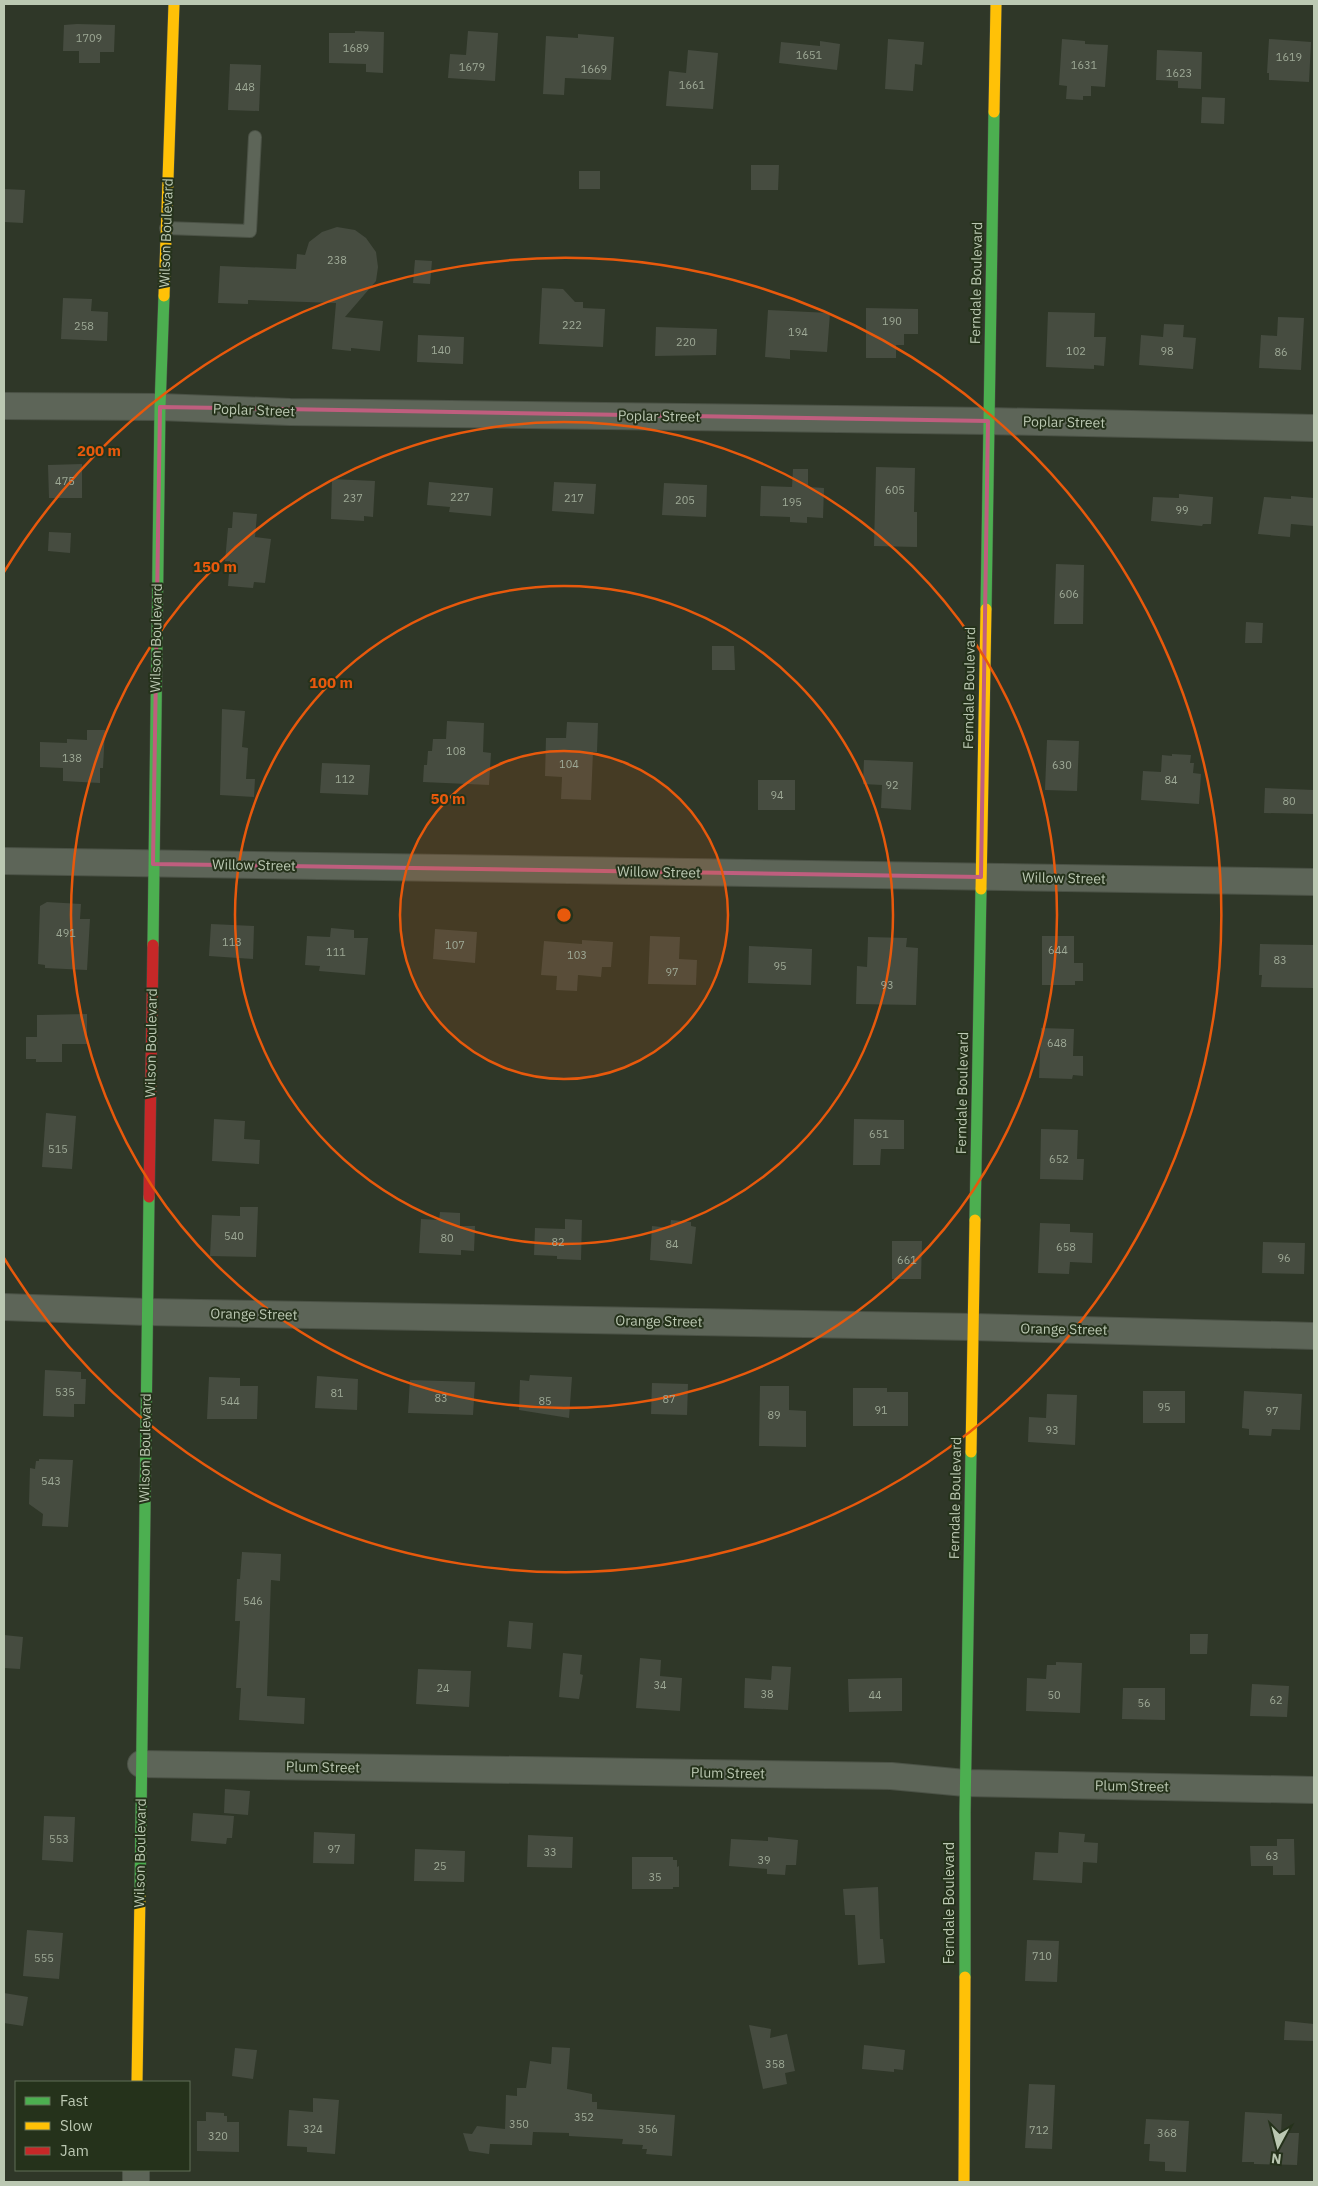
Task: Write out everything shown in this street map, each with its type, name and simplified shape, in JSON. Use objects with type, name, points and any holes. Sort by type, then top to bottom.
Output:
[{"type":"street","name":"Wilson Boulevard","points":[[137,2081],[160,407],[174,4]]},
{"type":"street","name":"Ferndale Boulevard","points":[[964,2182],[965,1783],[996,4]]},
{"type":"street","name":"Poplar Street","points":[[4,406],[160,407],[290,412],[988,420],[1314,428]]},
{"type":"street","name":"Willow Street","points":[[4,861],[1314,882]]},
{"type":"street","name":"Orange Street","points":[[4,1307],[147,1312],[973,1327],[1314,1336]]},
{"type":"street","name":"Plum Street","points":[[140,1764],[891,1776],[965,1783],[1314,1790]]},
{"type":"lane","points":[[166,228],[250,231],[255,137]]},
{"type":"highlighted area","points":[[160,407],[988,421],[981,877],[153,864]]},
{"type":"building","points":[[64,25],[115,25],[114,52],[100,52],[100,63],[79,63],[79,51],[63,51]]},
{"type":"building","points":[[355,31],[384,32],[383,73],[366,72],[366,64],[329,63],[329,33],[355,33]]},
{"type":"building","points":[[468,31],[498,33],[495,81],[448,78],[450,54],[466,55]]},
{"type":"building","points":[[578,34],[614,37],[611,80],[565,78],[564,95],[543,94],[546,36],[578,38]]},
{"type":"building","points":[[888,39],[924,42],[922,65],[915,64],[913,91],[885,89]]},
{"type":"building","points":[[1062,39],[1085,41],[1085,44],[1108,45],[1105,87],[1091,86],[1091,96],[1083,96],[1083,100],[1066,99],[1067,86],[1059,85]]},
{"type":"building","points":[[1269,39],[1311,42],[1309,82],[1269,80],[1269,73],[1267,73]]},
{"type":"building","points":[[820,41],[840,44],[837,70],[779,63],[781,42],[820,46]]},
{"type":"building","points":[[688,50],[718,53],[713,109],[666,106],[669,71],[686,73]]},
{"type":"building","points":[[1157,50],[1202,52],[1201,89],[1178,88],[1178,81],[1156,80]]},
{"type":"building","points":[[230,64],[261,65],[259,111],[228,110]]},
{"type":"building","points":[[1202,97],[1225,98],[1224,124],[1201,123]]},
{"type":"building","points":[[751,165],[779,165],[778,190],[751,190]]},
{"type":"building","points":[[579,171],[600,171],[600,189],[579,189]]},
{"type":"building","points":[[4,189],[25,190],[23,223],[4,222]]},
{"type":"building","points":[[337,227],[355,230],[366,238],[376,252],[378,267],[376,281],[345,317],[383,321],[380,351],[351,348],[351,351],[332,349],[336,303],[248,300],[248,304],[218,303],[220,266],[296,269],[297,254],[305,255],[309,242],[322,232]]},
{"type":"building","points":[[415,260],[432,261],[430,284],[413,283]]},
{"type":"building","points":[[542,288],[563,289],[575,302],[583,302],[583,308],[605,309],[603,347],[539,344]]},
{"type":"building","points":[[63,298],[92,299],[91,311],[108,312],[107,341],[61,339]]},
{"type":"building","points":[[866,308],[918,309],[918,334],[904,334],[904,345],[896,345],[896,358],[866,358]]},
{"type":"building","points":[[768,310],[830,313],[827,352],[790,350],[790,359],[765,357]]},
{"type":"building","points":[[1048,312],[1095,313],[1094,337],[1106,337],[1104,366],[1094,365],[1094,369],[1046,367]]},
{"type":"building","points":[[1278,317],[1304,318],[1301,370],[1259,368],[1261,335],[1277,336]]},
{"type":"building","points":[[1164,324],[1184,325],[1183,337],[1196,338],[1193,369],[1139,365],[1141,335],[1163,337]]},
{"type":"building","points":[[656,327],[717,329],[716,355],[655,356]]},
{"type":"building","points":[[418,335],[464,337],[463,364],[417,362]]},
{"type":"building","points":[[82,464],[82,498],[49,498],[48,465]]},
{"type":"building","points":[[876,467],[915,468],[914,512],[917,512],[917,547],[874,546]]},
{"type":"building","points":[[793,469],[808,469],[808,487],[824,488],[823,518],[807,517],[807,523],[790,522],[790,517],[760,516],[761,486],[792,487]]},
{"type":"building","points":[[332,479],[375,481],[373,517],[364,516],[364,521],[331,519]]},
{"type":"building","points":[[429,482],[493,488],[491,516],[449,512],[450,507],[427,505]]},
{"type":"building","points":[[554,482],[596,484],[594,514],[552,511]]},
{"type":"building","points":[[664,483],[707,485],[706,517],[662,515]]},
{"type":"building","points":[[1179,494],[1213,497],[1211,524],[1203,524],[1202,526],[1151,521],[1153,497],[1179,498]]},
{"type":"building","points":[[1291,496],[1314,498],[1314,526],[1291,524],[1290,537],[1258,534],[1264,497],[1291,499]]},
{"type":"building","points":[[233,512],[257,514],[255,537],[271,539],[265,583],[254,582],[253,588],[228,586],[230,561],[225,561],[228,528],[232,528]]},
{"type":"building","points":[[49,532],[71,533],[70,553],[48,551]]},
{"type":"building","points":[[1056,564],[1084,565],[1083,624],[1054,624]]},
{"type":"building","points":[[1246,622],[1263,623],[1262,643],[1245,643]]},
{"type":"building","points":[[712,646],[734,646],[735,670],[712,670]]},
{"type":"building","points":[[222,709],[245,711],[242,747],[248,748],[246,779],[255,779],[254,797],[220,795]]},
{"type":"building","points":[[447,721],[484,723],[483,752],[491,753],[489,785],[423,782],[424,765],[427,765],[428,751],[432,751],[433,739],[446,739]]},
{"type":"building","points":[[567,722],[598,723],[597,752],[593,752],[591,800],[561,799],[562,777],[545,776],[546,738],[566,738]]},
{"type":"building","points":[[87,730],[105,730],[103,768],[100,768],[100,783],[63,781],[63,768],[40,767],[40,742],[67,743],[67,739],[87,740]]},
{"type":"building","points":[[1047,740],[1079,741],[1077,791],[1045,790]]},
{"type":"building","points":[[1172,754],[1191,755],[1190,763],[1194,763],[1193,773],[1201,774],[1199,804],[1141,800],[1143,771],[1161,772],[1162,755],[1172,756]]},
{"type":"building","points":[[864,760],[913,762],[911,810],[881,808],[882,785],[863,784]]},
{"type":"building","points":[[322,763],[370,765],[368,795],[320,793]]},
{"type":"building","points":[[758,780],[795,780],[795,810],[758,810]]},
{"type":"building","points":[[1265,788],[1314,790],[1314,814],[1264,813]]},
{"type":"building","points":[[47,902],[81,904],[80,919],[90,919],[87,970],[45,968],[45,965],[38,964],[40,906]]},
{"type":"building","points":[[211,924],[254,926],[253,959],[209,956]]},
{"type":"building","points":[[331,928],[354,930],[354,938],[368,938],[365,975],[319,971],[320,966],[305,965],[307,936],[330,937]]},
{"type":"building","points":[[435,929],[477,932],[475,963],[433,959]]},
{"type":"building","points":[[650,936],[680,937],[679,959],[697,960],[696,985],[648,984]]},
{"type":"building","points":[[1042,936],[1074,936],[1074,963],[1083,963],[1083,981],[1075,981],[1075,985],[1042,985]]},
{"type":"building","points":[[868,937],[907,938],[906,947],[918,948],[916,1005],[856,1004],[857,966],[867,967]]},
{"type":"building","points":[[582,940],[613,942],[611,967],[602,967],[601,977],[578,975],[577,991],[556,990],[557,976],[541,975],[544,941],[582,944]]},
{"type":"building","points":[[1260,944],[1314,945],[1314,988],[1261,987],[1262,975],[1259,975]]},
{"type":"building","points":[[749,946],[812,949],[811,985],[748,983]]},
{"type":"building","points":[[87,1014],[87,1044],[62,1044],[62,1062],[36,1062],[36,1059],[26,1059],[26,1037],[37,1037],[37,1015]]},
{"type":"building","points":[[1041,1028],[1074,1029],[1073,1056],[1083,1056],[1083,1076],[1073,1075],[1072,1079],[1039,1078]]},
{"type":"building","points":[[46,1113],[76,1116],[72,1169],[42,1167]]},
{"type":"building","points":[[214,1119],[245,1121],[244,1139],[260,1140],[259,1164],[212,1161]]},
{"type":"building","points":[[854,1119],[904,1120],[904,1149],[881,1149],[880,1165],[853,1165]]},
{"type":"building","points":[[1041,1129],[1078,1130],[1077,1159],[1084,1159],[1083,1180],[1040,1179]]},
{"type":"building","points":[[240,1207],[258,1207],[256,1257],[210,1256],[212,1215],[240,1216]]},
{"type":"building","points":[[440,1212],[460,1213],[460,1226],[475,1226],[474,1251],[461,1250],[461,1255],[419,1253],[421,1219],[439,1220]]},
{"type":"building","points":[[565,1219],[582,1220],[581,1260],[557,1259],[557,1256],[534,1255],[535,1228],[565,1229]]},
{"type":"building","points":[[671,1220],[691,1222],[691,1226],[696,1227],[692,1264],[650,1260],[652,1226],[670,1228]]},
{"type":"building","points":[[1040,1223],[1070,1224],[1070,1232],[1093,1233],[1092,1263],[1070,1262],[1069,1274],[1038,1273]]},
{"type":"building","points":[[892,1241],[922,1241],[921,1279],[892,1279]]},
{"type":"building","points":[[1263,1242],[1305,1243],[1304,1274],[1262,1273]]},
{"type":"building","points":[[45,1370],[81,1372],[81,1379],[86,1379],[85,1404],[74,1404],[74,1417],[43,1416]]},
{"type":"building","points":[[530,1375],[572,1377],[569,1418],[519,1410],[520,1380],[529,1381]]},
{"type":"building","points":[[317,1376],[358,1379],[357,1410],[315,1408]]},
{"type":"building","points":[[209,1377],[240,1378],[240,1386],[258,1386],[257,1419],[207,1419]]},
{"type":"building","points":[[410,1380],[475,1382],[473,1415],[408,1413]]},
{"type":"building","points":[[652,1383],[688,1384],[687,1415],[651,1414]]},
{"type":"building","points":[[760,1386],[789,1386],[789,1410],[806,1411],[806,1447],[759,1446]]},
{"type":"building","points":[[853,1388],[887,1388],[887,1392],[908,1392],[908,1426],[853,1426]]},
{"type":"building","points":[[1143,1391],[1185,1391],[1185,1423],[1143,1423]]},
{"type":"building","points":[[1244,1391],[1302,1394],[1300,1430],[1272,1429],[1271,1436],[1249,1435],[1249,1429],[1242,1428]]},
{"type":"building","points":[[1047,1394],[1077,1395],[1075,1445],[1028,1442],[1029,1417],[1046,1418]]},
{"type":"building","points":[[39,1459],[73,1460],[68,1527],[42,1526],[43,1514],[29,1504],[30,1468],[35,1469],[36,1461],[39,1461]]},
{"type":"building","points":[[242,1552],[281,1554],[280,1581],[271,1580],[267,1696],[305,1698],[304,1724],[239,1720],[241,1688],[236,1688],[240,1621],[235,1621],[237,1579],[240,1579]]},
{"type":"building","points":[[509,1621],[533,1623],[531,1649],[507,1647]]},
{"type":"building","points":[[1190,1634],[1208,1634],[1207,1654],[1190,1654]]},
{"type":"building","points":[[4,1635],[23,1637],[20,1669],[4,1668]]},
{"type":"building","points":[[563,1653],[582,1655],[580,1674],[583,1675],[579,1699],[559,1697]]},
{"type":"building","points":[[640,1658],[661,1660],[660,1676],[682,1678],[680,1711],[636,1708]]},
{"type":"building","points":[[1056,1662],[1082,1663],[1080,1713],[1026,1711],[1027,1678],[1046,1679],[1047,1665],[1056,1665]]},
{"type":"building","points":[[772,1666],[791,1667],[788,1710],[744,1708],[745,1678],[771,1680]]},
{"type":"building","points":[[418,1669],[471,1671],[469,1707],[416,1704]]},
{"type":"building","points":[[902,1678],[902,1711],[849,1712],[848,1679]]},
{"type":"building","points":[[1252,1684],[1289,1686],[1287,1717],[1250,1716]]},
{"type":"building","points":[[1123,1688],[1165,1688],[1165,1720],[1122,1719]]},
{"type":"building","points":[[225,1789],[250,1791],[248,1815],[224,1813]]},
{"type":"building","points":[[193,1813],[234,1816],[232,1838],[227,1838],[226,1844],[191,1841]]},
{"type":"building","points":[[44,1816],[75,1817],[73,1862],[42,1860]]},
{"type":"building","points":[[314,1832],[355,1834],[354,1864],[313,1863]]},
{"type":"building","points":[[1059,1832],[1085,1834],[1084,1842],[1098,1843],[1097,1863],[1083,1862],[1082,1883],[1033,1880],[1035,1852],[1058,1853]]},
{"type":"building","points":[[528,1835],[573,1837],[572,1868],[527,1867]]},
{"type":"building","points":[[768,1837],[798,1840],[796,1865],[786,1865],[785,1875],[767,1874],[767,1869],[729,1866],[731,1839],[768,1841]]},
{"type":"building","points":[[1277,1839],[1294,1839],[1295,1875],[1273,1875],[1273,1866],[1251,1866],[1250,1846],[1277,1846]]},
{"type":"building","points":[[415,1849],[465,1851],[464,1882],[414,1881]]},
{"type":"building","points":[[632,1857],[673,1857],[673,1860],[677,1860],[677,1867],[679,1866],[679,1887],[673,1887],[673,1889],[632,1889]]},
{"type":"building","points":[[878,1887],[880,1939],[883,1939],[885,1963],[858,1965],[855,1915],[845,1915],[843,1889]]},
{"type":"building","points":[[27,1930],[63,1933],[59,1979],[23,1976]]},
{"type":"building","points":[[1027,1940],[1059,1941],[1057,1982],[1025,1981]]},
{"type":"building","points":[[4,1993],[28,1997],[23,2026],[4,2023]]},
{"type":"building","points":[[1285,2021],[1314,2024],[1314,2041],[1284,2040]]},
{"type":"building","points":[[749,2025],[771,2029],[770,2038],[787,2034],[795,2071],[785,2073],[787,2084],[763,2089]]},
{"type":"building","points":[[864,2045],[905,2050],[903,2070],[894,2069],[894,2072],[862,2069]]},
{"type":"building","points":[[552,2047],[570,2048],[567,2089],[592,2094],[592,2102],[597,2102],[597,2109],[675,2115],[672,2156],[646,2154],[647,2149],[642,2149],[643,2145],[622,2144],[623,2139],[569,2136],[569,2133],[533,2132],[532,2145],[490,2144],[489,2154],[469,2151],[463,2133],[472,2134],[477,2126],[505,2129],[506,2095],[517,2096],[517,2088],[526,2088],[530,2061],[551,2064]]},
{"type":"building","points":[[235,2048],[257,2050],[253,2079],[232,2076]]},
{"type":"building","points":[[1029,2084],[1055,2085],[1052,2149],[1025,2148]]},
{"type":"building","points":[[313,2098],[339,2100],[335,2154],[307,2152],[307,2147],[287,2146],[289,2110],[313,2112]]},
{"type":"building","points":[[206,2112],[224,2113],[224,2116],[227,2116],[227,2122],[239,2122],[239,2152],[197,2151],[197,2121],[206,2121]]},
{"type":"building","points":[[1245,2112],[1282,2114],[1281,2133],[1299,2133],[1297,2165],[1242,2162]]},
{"type":"building","points":[[1146,2119],[1189,2121],[1186,2172],[1165,2171],[1165,2162],[1149,2161],[1150,2144],[1144,2144]]},
{"type":"traffic: fast","points":[[986,609],[994,112]]},
{"type":"traffic: fast","points":[[153,945],[160,407],[164,296]]},
{"type":"traffic: fast","points":[[975,1220],[981,889]]},
{"type":"traffic: fast","points":[[140,1894],[149,1197]]},
{"type":"traffic: fast","points":[[965,1977],[965,1813],[971,1452]]},
{"type":"traffic: slow","points":[[164,296],[174,4]]},
{"type":"traffic: slow","points":[[994,112],[996,4]]},
{"type":"traffic: slow","points":[[981,889],[986,609]]},
{"type":"traffic: slow","points":[[971,1452],[975,1220]]},
{"type":"traffic: slow","points":[[137,2081],[140,1894]]},
{"type":"traffic: slow","points":[[964,2182],[965,1977]]},
{"type":"traffic: jam","points":[[149,1197],[153,945]]}]
